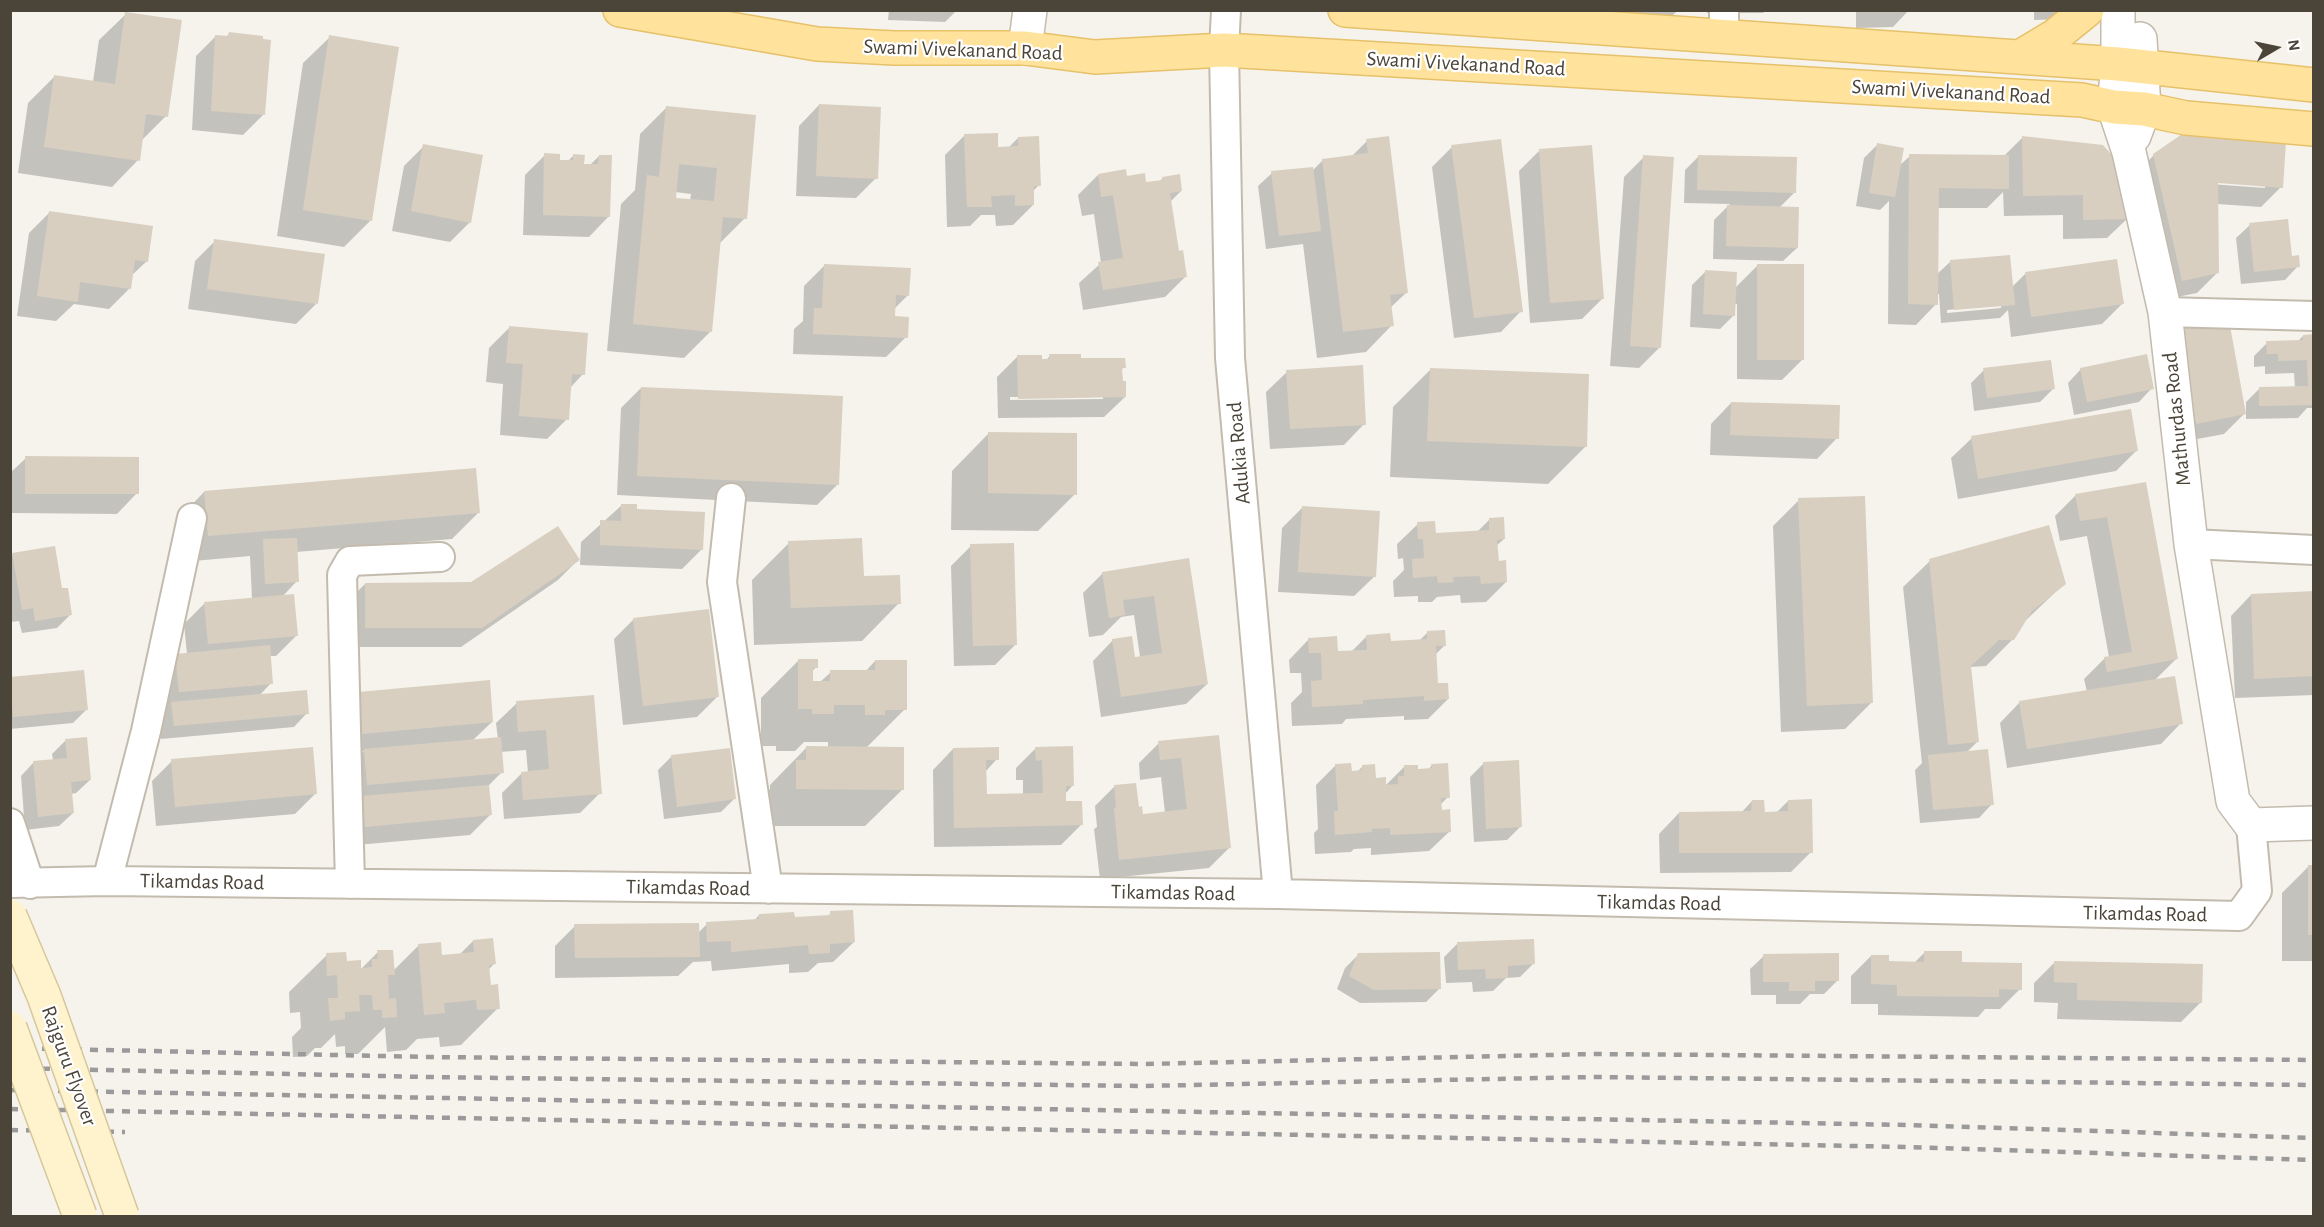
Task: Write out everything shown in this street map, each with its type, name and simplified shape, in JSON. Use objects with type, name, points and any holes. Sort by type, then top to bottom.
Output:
[{"type":"main road","name":"Swami Vivekanand Road","points":[[620,10],[817,44],[894,48],[1025,48],[1095,57],[1224,50],[2082,100],[2186,118],[2313,129]]},
{"type":"main road","name":"Swami Vivekanand Road","points":[[1345,10],[1724,23],[2020,57],[2129,65],[2313,86]]},
{"type":"main road","points":[[2020,57],[2055,36],[2087,10]]},
{"type":"main road","name":"Rajguru Flyover","points":[[10,916],[44,996],[122,1216]]},
{"type":"main road","name":"Rajguru Flyover","points":[[10,1028],[80,1216]]},
{"type":"street","points":[[1025,48],[1030,10]]},
{"type":"street","name":"Adukia Road","points":[[1226,10],[1224,50],[1230,358],[1278,894]]},
{"type":"street","points":[[2118,10],[2129,65]]},
{"type":"street","points":[[2129,108],[2129,65],[2140,10]]},
{"type":"street","name":"Mathurdas Road","points":[[2129,108],[2129,152],[2165,312],[2191,544],[2233,801],[2251,825]]},
{"type":"street","points":[[2165,312],[2313,315]]},
{"type":"street","points":[[731,498],[722,582],[768,889]]},
{"type":"street","points":[[107,881],[146,731],[192,518]]},
{"type":"street","points":[[2191,544],[2313,550]]},
{"type":"street","points":[[350,884],[342,575],[350,561],[440,557]]},
{"type":"street","points":[[2251,825],[2313,823]]},
{"type":"street","points":[[10,824],[20,883]]},
{"type":"street","name":"Tikamdas Road","points":[[20,883],[107,881],[1278,894],[2239,916],[2257,891],[2251,825]]},
{"type":"building","points":[[125,12],[182,20],[168,117],[146,114],[140,161],[44,147],[54,75],[115,84]]},
{"type":"building","points":[[229,32],[263,36],[263,39],[271,40],[265,115],[211,111],[215,35],[228,36]]},
{"type":"building","points":[[329,35],[399,47],[372,221],[303,210]]},
{"type":"building","points":[[819,104],[881,107],[878,179],[816,176]]},
{"type":"building","points":[[666,106],[756,115],[747,219],[723,217],[712,332],[633,324],[647,175],[659,177]],"holes":[[[679,164],[717,168],[714,201],[676,198]]]},
{"type":"building","points":[[2188,130],[2286,142],[2283,188],[2218,183],[2219,273],[2182,281],[2153,154]]},
{"type":"building","points":[[998,133],[998,147],[1018,146],[1018,137],[1039,136],[1041,186],[1034,186],[1034,205],[1015,206],[1015,195],[991,196],[992,207],[967,207],[964,134]]},
{"type":"building","points":[[1389,136],[1408,293],[1390,295],[1394,326],[1343,332],[1322,159],[1368,153],[1366,139]]},
{"type":"building","points":[[2022,136],[2103,145],[2127,172],[2129,219],[2083,220],[2083,195],[2023,196]]},
{"type":"building","points":[[1501,139],[1523,312],[1474,318],[1451,145]]},
{"type":"building","points":[[1877,143],[1904,148],[1895,197],[1869,193]]},
{"type":"building","points":[[423,144],[483,155],[471,223],[411,211]]},
{"type":"building","points":[[1592,145],[1604,299],[1550,303],[1539,149]]},
{"type":"building","points":[[544,153],[560,154],[560,160],[573,160],[573,154],[585,155],[584,164],[598,164],[599,155],[612,155],[610,217],[543,215]]},
{"type":"building","points":[[1909,154],[2009,155],[2009,189],[1939,188],[1938,305],[1908,304]]},
{"type":"building","points":[[1643,155],[1674,157],[1661,348],[1630,346]]},
{"type":"building","points":[[1698,155],[1797,157],[1796,193],[1697,190]]},
{"type":"building","points":[[1313,167],[1321,231],[1279,236],[1271,171]]},
{"type":"building","points":[[1126,169],[1127,176],[1145,173],[1146,182],[1163,180],[1162,177],[1180,174],[1182,191],[1170,193],[1179,251],[1183,250],[1187,277],[1103,290],[1098,262],[1123,258],[1113,195],[1101,197],[1098,174]]},
{"type":"building","points":[[1727,205],[1799,207],[1798,248],[1726,246]]},
{"type":"building","points":[[49,211],[153,226],[148,262],[135,260],[131,289],[80,282],[78,302],[37,296]]},
{"type":"building","points":[[2288,219],[2292,256],[2299,255],[2300,267],[2254,272],[2249,223]]},
{"type":"building","points":[[214,239],[325,254],[318,304],[207,289]]},
{"type":"building","points":[[2010,255],[2015,305],[1954,310],[1950,260]]},
{"type":"building","points":[[2117,259],[2124,304],[2031,317],[2025,272]]},
{"type":"building","points":[[824,264],[911,268],[909,296],[896,295],[895,316],[909,317],[908,338],[813,334],[814,308],[822,308]]},
{"type":"building","points":[[1757,264],[1804,264],[1804,360],[1757,360]]},
{"type":"building","points":[[1705,270],[1737,272],[1735,316],[1703,314]]},
{"type":"building","points":[[2229,320],[2246,414],[2196,424],[2179,329]]},
{"type":"building","points":[[509,326],[588,333],[585,375],[572,374],[569,420],[519,416],[523,364],[506,363]]},
{"type":"building","points":[[2314,334],[2313,405],[2259,406],[2259,387],[2308,386],[2307,360],[2278,361],[2278,354],[2267,354],[2266,341],[2303,340],[2303,335]]},
{"type":"building","points":[[1049,354],[1081,354],[1081,358],[1125,358],[1126,368],[1122,368],[1123,381],[1126,381],[1126,397],[1018,399],[1017,355],[1042,355],[1042,359],[1050,359]]},
{"type":"building","points":[[2147,354],[2154,389],[2087,402],[2080,368]]},
{"type":"building","points":[[2051,360],[2055,389],[1987,398],[1983,368]]},
{"type":"building","points":[[1363,365],[1366,425],[1290,429],[1286,370]]},
{"type":"building","points":[[1430,368],[1589,374],[1587,447],[1427,441]]},
{"type":"building","points":[[641,387],[843,396],[839,485],[637,476]]},
{"type":"building","points":[[1731,402],[1840,405],[1839,439],[1730,435]]},
{"type":"building","points":[[2131,409],[2138,451],[1978,479],[1971,436]]},
{"type":"building","points":[[988,432],[1077,433],[1077,495],[988,493]]},
{"type":"building","points":[[25,456],[139,457],[139,494],[25,494]]},
{"type":"building","points":[[476,468],[480,513],[208,536],[204,491]]},
{"type":"building","points":[[2146,482],[2178,659],[2107,672],[2104,657],[2132,652],[2107,517],[2080,521],[2075,494]]},
{"type":"building","points":[[1865,496],[1873,703],[1807,706],[1798,498]]},
{"type":"building","points":[[621,504],[637,504],[637,509],[705,512],[703,550],[600,545],[600,520],[621,521]]},
{"type":"building","points":[[1302,506],[1380,511],[1376,577],[1298,572]]},
{"type":"building","points":[[1504,517],[1505,539],[1497,540],[1499,561],[1506,560],[1507,582],[1481,584],[1480,576],[1453,577],[1454,582],[1438,583],[1437,576],[1413,578],[1412,559],[1424,558],[1423,539],[1418,539],[1417,522],[1435,521],[1436,533],[1489,530],[1489,518]]},
{"type":"building","points":[[2049,525],[2066,584],[2032,611],[2014,640],[1999,640],[1971,666],[1979,742],[1948,745],[1929,559]]},
{"type":"building","points":[[558,526],[580,560],[482,628],[365,628],[365,583],[471,582]]},
{"type":"building","points":[[297,538],[299,582],[265,584],[263,539]]},
{"type":"building","points":[[862,538],[864,576],[900,575],[901,604],[791,608],[788,541]]},
{"type":"building","points":[[1014,543],[1017,645],[973,646],[970,544]]},
{"type":"building","points":[[55,546],[62,588],[68,588],[72,615],[35,621],[33,608],[22,610],[12,553]]},
{"type":"building","points":[[1189,558],[1208,684],[1121,697],[1112,639],[1132,636],[1135,657],[1162,653],[1154,596],[1123,600],[1125,615],[1109,618],[1102,572]]},
{"type":"building","points":[[2314,591],[2314,676],[2254,679],[2251,594]]},
{"type":"building","points":[[294,594],[298,636],[208,644],[204,602]]},
{"type":"building","points":[[709,609],[719,697],[643,706],[633,618]]},
{"type":"building","points":[[1445,630],[1446,646],[1436,646],[1438,683],[1448,683],[1449,699],[1424,701],[1424,696],[1363,700],[1363,704],[1312,707],[1311,681],[1322,680],[1321,653],[1309,653],[1308,638],[1337,636],[1338,651],[1367,650],[1366,635],[1390,633],[1391,641],[1427,639],[1427,631]]},
{"type":"building","points":[[270,645],[273,684],[179,692],[175,654]]},
{"type":"building","points":[[798,659],[818,659],[818,668],[813,668],[813,681],[830,681],[830,670],[875,670],[875,660],[907,660],[907,710],[885,710],[885,715],[865,715],[865,705],[834,705],[834,714],[812,714],[812,709],[798,709]]},
{"type":"building","points":[[84,670],[88,710],[13,717],[10,677]]},
{"type":"building","points":[[2175,676],[2183,724],[2027,749],[2019,701]]},
{"type":"building","points":[[490,680],[493,722],[361,734],[358,692]]},
{"type":"building","points":[[307,690],[309,714],[174,726],[171,702]]},
{"type":"building","points":[[594,695],[602,794],[523,800],[521,772],[549,769],[546,730],[518,732],[516,701]]},
{"type":"building","points":[[1219,735],[1231,848],[1119,860],[1114,785],[1136,783],[1139,807],[1142,806],[1143,814],[1187,809],[1181,758],[1160,760],[1158,741]]},
{"type":"building","points":[[87,737],[91,780],[71,782],[74,813],[38,817],[33,761],[67,758],[65,739]]},
{"type":"building","points":[[501,737],[504,773],[367,785],[364,749]]},
{"type":"building","points":[[806,746],[904,747],[904,790],[796,789],[796,760],[806,760]]},
{"type":"building","points":[[1073,746],[1074,786],[1066,786],[1066,801],[1082,801],[1083,825],[954,828],[953,748],[999,747],[999,760],[986,760],[987,794],[1043,793],[1042,760],[1036,761],[1035,747]]},
{"type":"building","points":[[313,747],[317,794],[175,807],[171,759]]},
{"type":"building","points":[[730,748],[736,799],[677,807],[671,755]]},
{"type":"building","points":[[1988,749],[1994,805],[1933,810],[1928,755]]},
{"type":"building","points":[[1519,760],[1522,827],[1486,829],[1483,762]]},
{"type":"building","points":[[1351,763],[1352,771],[1362,770],[1362,765],[1375,764],[1376,778],[1386,777],[1386,785],[1398,784],[1398,776],[1404,776],[1404,765],[1418,765],[1418,769],[1432,768],[1431,764],[1448,763],[1450,798],[1441,798],[1442,810],[1450,809],[1451,832],[1390,835],[1390,828],[1335,835],[1334,811],[1338,811],[1335,764]]},
{"type":"building","points":[[489,785],[492,815],[365,827],[362,796]]},
{"type":"building","points":[[1812,799],[1813,853],[1679,853],[1679,812],[1751,811],[1752,800],[1764,800],[1765,812],[1788,811],[1788,800]]},
{"type":"building","points":[[2308,865],[2314,865],[2314,935],[2308,935]]},
{"type":"building","points":[[853,910],[855,942],[830,944],[830,953],[809,954],[808,945],[731,952],[731,941],[707,942],[706,922],[759,919],[759,914],[794,912],[795,917],[830,915],[830,911]]},
{"type":"building","points":[[699,923],[700,957],[575,958],[574,924]]},
{"type":"building","points":[[493,938],[496,964],[489,965],[491,985],[498,984],[500,1009],[477,1010],[476,1000],[444,1003],[445,1013],[424,1015],[418,944],[441,942],[442,955],[474,952],[473,940]]},
{"type":"building","points":[[1534,939],[1535,964],[1508,966],[1508,978],[1486,979],[1485,969],[1458,970],[1457,942]]},
{"type":"building","points":[[377,950],[393,950],[395,975],[388,975],[389,999],[396,998],[397,1017],[382,1018],[382,1010],[373,1010],[372,995],[359,995],[360,1011],[345,1012],[345,1019],[330,1021],[328,998],[338,998],[337,975],[327,976],[326,953],[346,952],[347,961],[361,960],[361,968],[372,967],[372,959],[378,959]]},
{"type":"building","points":[[1924,951],[1962,951],[1962,962],[2022,963],[2022,990],[1999,989],[1999,997],[1897,996],[1897,985],[1871,984],[1871,955],[1889,955],[1889,961],[1924,962]]},
{"type":"building","points":[[1440,952],[1441,989],[1374,990],[1349,976],[1358,953]]},
{"type":"building","points":[[1839,953],[1839,981],[1815,981],[1815,991],[1789,991],[1789,982],[1763,982],[1763,954]]},
{"type":"building","points":[[2054,961],[2203,964],[2202,1003],[2077,1000],[2077,983],[2054,982]]},
{"type":"railway","points":[[10,1048],[428,1057],[1145,1064],[1594,1054],[2314,1060]]},
{"type":"railway","points":[[10,1068],[427,1077],[1143,1086],[1593,1077],[2314,1085]]},
{"type":"railway","points":[[10,1090],[1907,1125],[2314,1138]]},
{"type":"railway","points":[[10,1109],[1905,1147],[2314,1160]]},
{"type":"railway","points":[[10,1130],[125,1132]]}]
